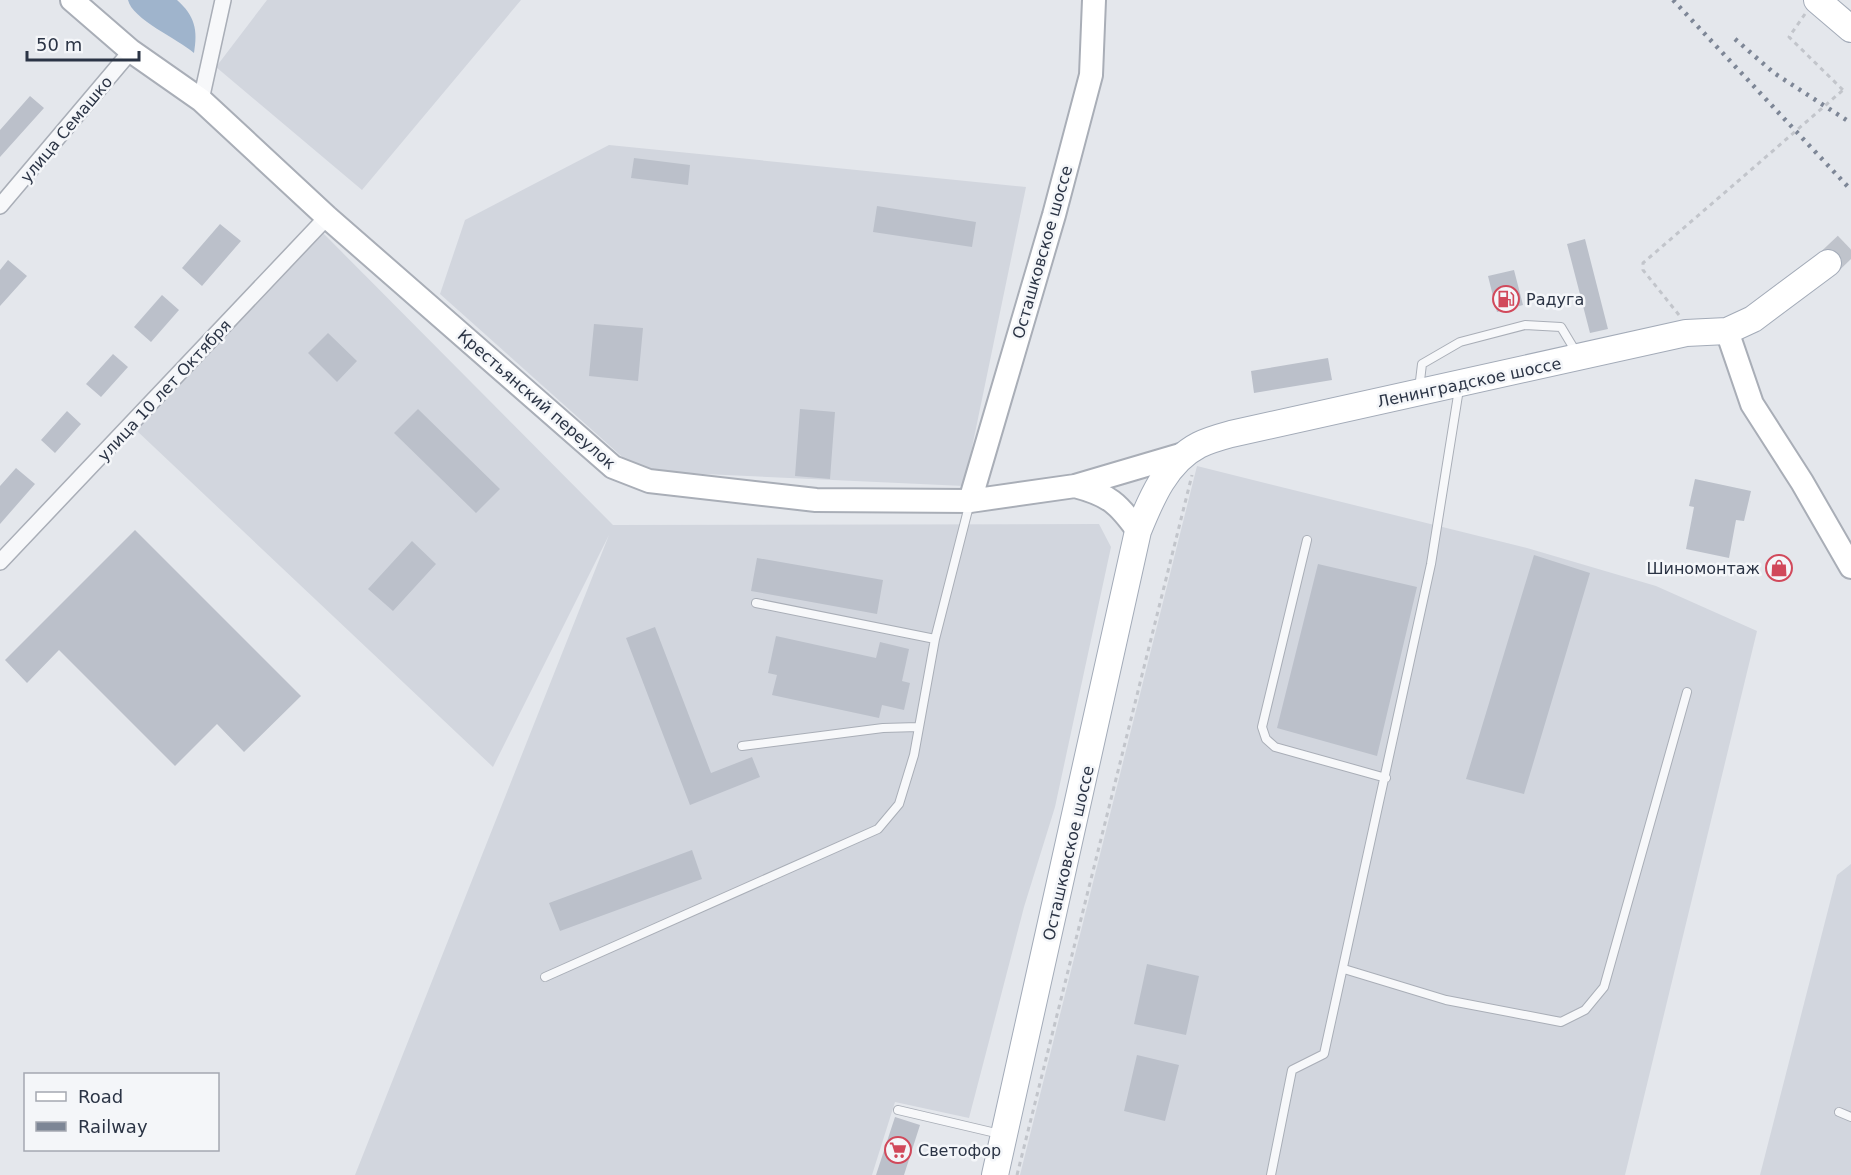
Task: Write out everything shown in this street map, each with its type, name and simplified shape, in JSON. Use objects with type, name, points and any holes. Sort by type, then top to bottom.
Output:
[{"type":"main road","points":[[1812,6],[1851,29]]},
{"type":"main road","name":"Ленинградское шоссе","points":[[1193,449],[1231,434],[1686,333],[1727,331],[1753,319],[1828,263]]},
{"type":"main road","points":[[1138,531],[1154,492],[1193,449]]},
{"type":"main road","name":"Осташковское шоссе","points":[[995,1175],[1138,531]]},
{"type":"street","name":"Крестьянский переулок","points":[[72,0],[131,51],[201,100],[327,217],[613,467],[649,481],[816,500],[970,501],[1006,498],[1075,486],[1193,449]]},
{"type":"street","points":[[201,100],[224,0]]},
{"type":"street","name":"Осташковское шоссе","points":[[970,501],[1091,75],[1094,0]]},
{"type":"street","name":"улица Семашко","points":[[0,207],[131,51]]},
{"type":"street","name":"улица 10 лет Октября","points":[[0,562],[327,217]]},
{"type":"street","points":[[1727,331],[1752,404],[1802,482],[1851,567]]},
{"type":"street","points":[[1075,486],[1100,493],[1120,505],[1138,531]]},
{"type":"lane","points":[[1419,394],[1422,364],[1460,342],[1525,325],[1561,327],[1580,358]]},
{"type":"lane","points":[[1271,1175],[1292,1070],[1324,1054],[1431,564],[1459,385]]},
{"type":"lane","points":[[545,977],[878,829],[899,804],[914,755],[935,639],[970,501]]},
{"type":"lane","points":[[1307,540],[1262,727],[1266,739],[1275,747],[1386,778]]},
{"type":"lane","points":[[756,603],[935,639]]},
{"type":"lane","points":[[1344,969],[1446,1000],[1533,1018],[1561,1022],[1585,1010],[1604,987],[1687,692]]},
{"type":"lane","points":[[742,746],[883,728],[918,727]]},
{"type":"lane","points":[[898,1110],[1004,1135]]},
{"type":"lane","points":[[1839,1112],[1851,1117]]},
{"type":"path","points":[[1686,333],[1684,321],[1643,270],[1643,262],[1662,249],[1843,90],[1789,37],[1812,6]]},
{"type":"path","points":[[1017,1175],[1193,449]]},
{"type":"shaded area","points":[[267,0],[521,0],[362,190],[216,67]]},
{"type":"shaded area","points":[[609,145],[1026,187],[964,486],[638,471],[440,294],[465,220]]},
{"type":"shaded area","points":[[323,233],[613,525],[1099,524],[1111,547],[1055,807],[1024,907],[969,1118],[895,1102],[872,1175],[355,1175],[609,535],[493,767],[136,430]]},
{"type":"shaded area","points":[[1197,466],[1527,548],[1656,586],[1757,631],[1625,1175],[1020,1175]]},
{"type":"shaded area","points":[[1851,864],[1851,1175],[1760,1175],[1837,875]]},
{"type":"water","points":[[128,0],[177,0],[188,12],[194,24],[196,37],[194,53],[146,21],[131,7]]},
{"type":"building","points":[[30,96],[44,108],[0,157],[0,130]]},
{"type":"building","points":[[634,158],[690,165],[688,185],[631,178]]},
{"type":"building","points":[[877,206],[976,222],[972,247],[873,232]]},
{"type":"building","points":[[220,224],[241,241],[202,286],[182,268]]},
{"type":"building","points":[[1585,239],[1608,329],[1590,333],[1567,244]]},
{"type":"building","points":[[8,260],[27,276],[0,306],[0,270]]},
{"type":"building","points":[[1514,270],[1523,305],[1497,312],[1488,276]]},
{"type":"building","points":[[162,295],[179,310],[151,342],[134,327]]},
{"type":"building","points":[[594,324],[643,328],[638,381],[589,376]]},
{"type":"building","points":[[328,333],[357,361],[337,382],[308,353]]},
{"type":"building","points":[[113,354],[128,367],[101,397],[86,384]]},
{"type":"building","points":[[1328,358],[1332,380],[1254,393],[1251,371]]},
{"type":"building","points":[[418,409],[500,489],[476,513],[394,433]]},
{"type":"building","points":[[800,409],[835,412],[830,479],[795,476]]},
{"type":"building","points":[[67,411],[81,424],[55,453],[41,440]]},
{"type":"building","points":[[16,468],[35,484],[0,524],[0,486]]},
{"type":"building","points":[[1695,479],[1751,491],[1744,521],[1736,520],[1729,558],[1686,549],[1694,507],[1689,506]]},
{"type":"building","points":[[135,530],[301,696],[244,752],[217,724],[175,766],[59,650],[27,683],[5,660]]},
{"type":"building","points":[[412,541],[436,564],[393,611],[368,589]]},
{"type":"building","points":[[1534,555],[1590,573],[1524,794],[1466,779]]},
{"type":"building","points":[[757,558],[883,580],[877,614],[751,591]]},
{"type":"building","points":[[1318,564],[1417,587],[1377,756],[1277,728]]},
{"type":"building","points":[[655,627],[711,773],[752,757],[760,777],[690,805],[626,638]]},
{"type":"building","points":[[776,636],[876,658],[880,642],[909,649],[902,681],[910,683],[904,710],[882,705],[879,718],[772,695],[777,675],[768,673]]},
{"type":"building","points":[[692,850],[702,879],[560,931],[549,903]]},
{"type":"building","points":[[1147,964],[1199,976],[1186,1035],[1134,1024]]},
{"type":"building","points":[[1137,1055],[1179,1065],[1165,1121],[1124,1111]]},
{"type":"building","name":"Светофор","points":[[895,1117],[920,1125],[904,1175],[876,1175]]},
{"type":"tunnel","points":[[1828,263],[1851,241]]},
{"type":"railway","points":[[1673,0],[1851,190]]},
{"type":"railway","points":[[1735,39],[1774,73],[1851,123]]},
{"type":"place","name":"Радуга","points":[[1506,299]]},
{"type":"place","name":"Шиномонтаж","points":[[1779,568]]},
{"type":"place","name":"Светофор","points":[[898,1150]]}]
